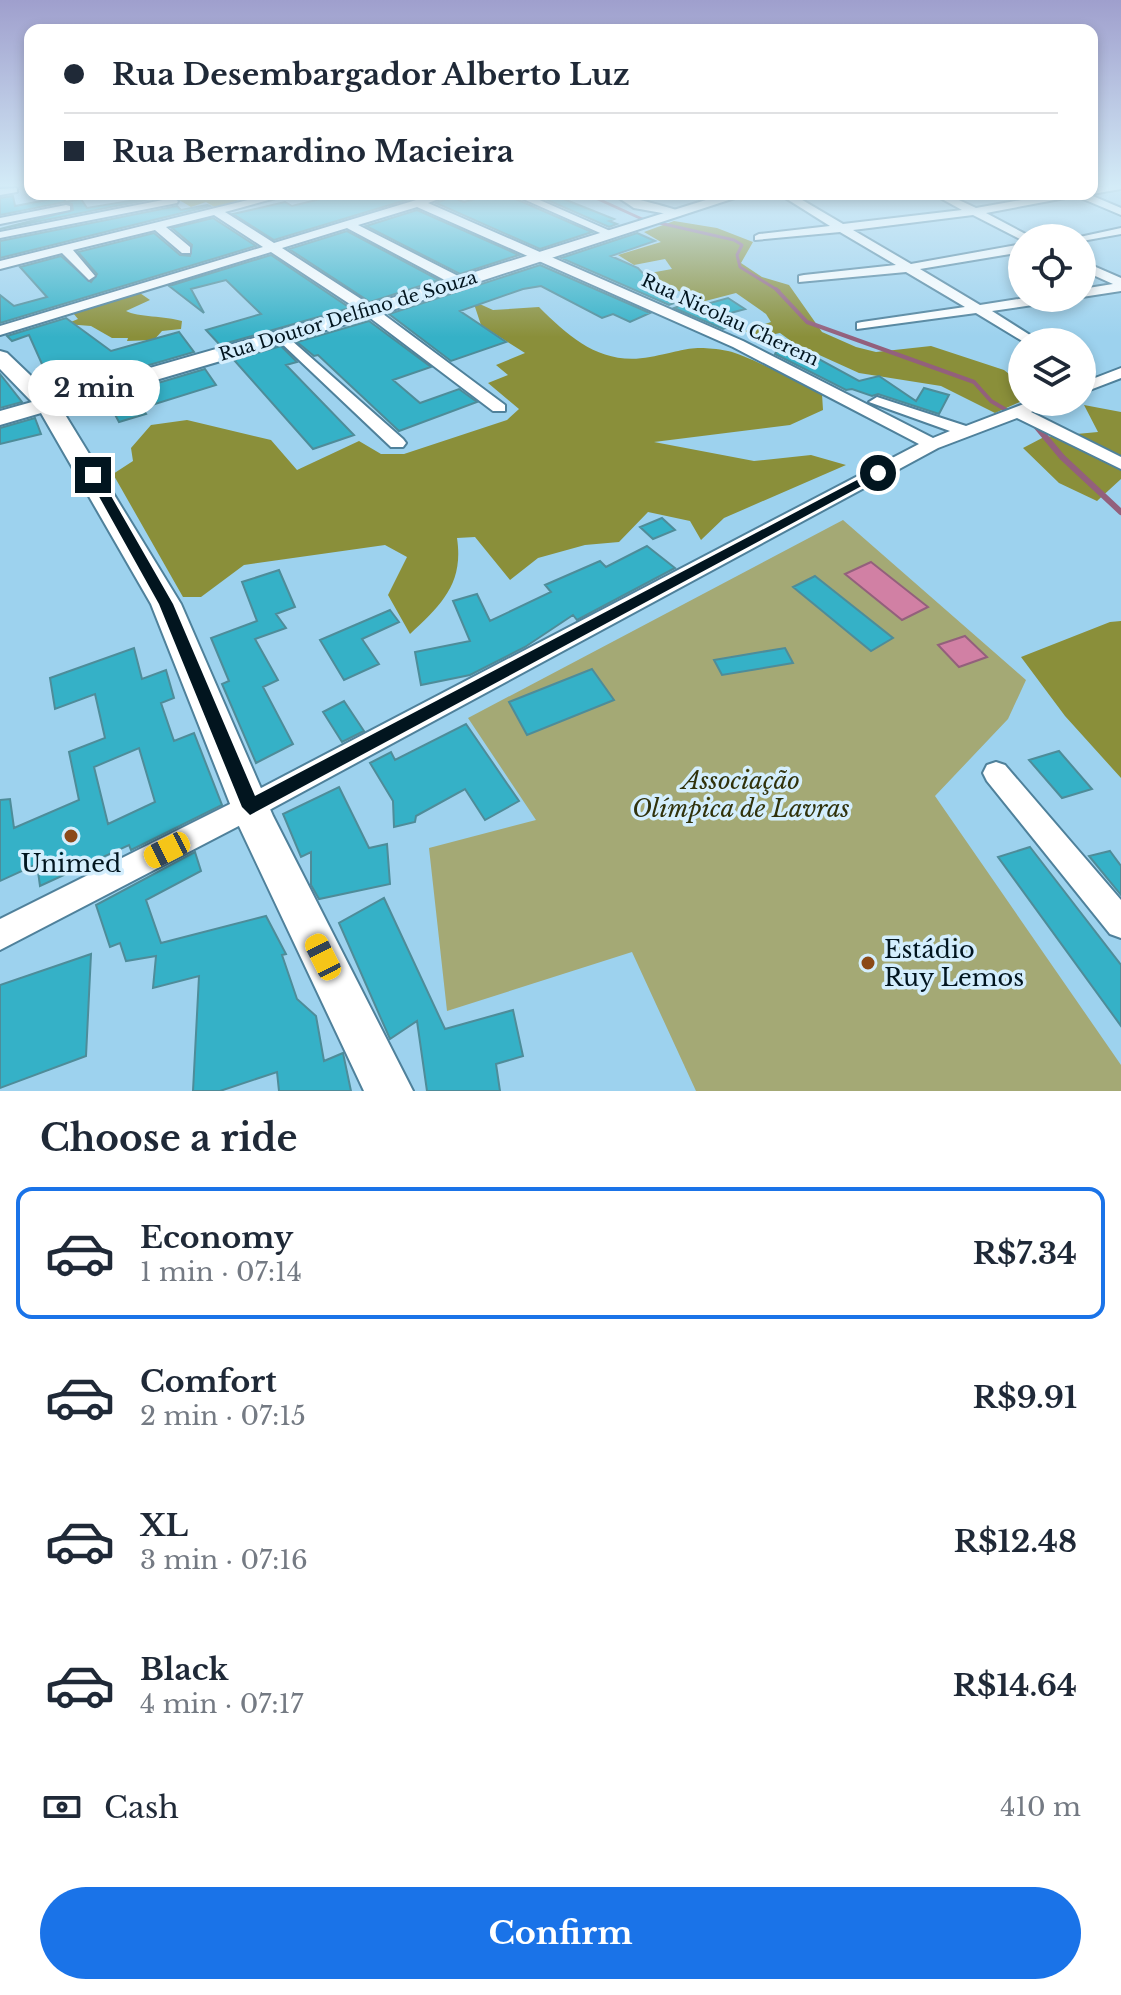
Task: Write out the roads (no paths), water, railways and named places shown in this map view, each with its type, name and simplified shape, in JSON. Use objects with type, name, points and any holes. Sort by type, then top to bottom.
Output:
[{"type":"street","points":[[0,265],[120,235]]},
{"type":"street","points":[[168,235],[186,250]]},
{"type":"street","points":[[256,235],[370,311],[499,408]]},
{"type":"street","points":[[0,331],[311,235]]},
{"type":"street","points":[[368,235],[459,282]]},
{"type":"street","name":"Rua Nicolau Cherem","points":[[490,235],[773,360],[932,444]]},
{"type":"street","name":"Rua Doutor Delfino de Souza","points":[[0,418],[370,311],[608,235]]},
{"type":"street","points":[[759,238],[787,235]]},
{"type":"street","points":[[852,235],[1009,328]]},
{"type":"street","points":[[64,248],[89,276]]},
{"type":"street","points":[[804,279],[907,268],[1008,250]]},
{"type":"street","points":[[1096,272],[1121,285]]},
{"type":"street","points":[[1096,290],[1121,285]]},
{"type":"street","points":[[862,326],[1008,305]]},
{"type":"street","points":[[282,336],[397,443]]},
{"type":"street","points":[[0,357],[48,405],[166,604],[250,807],[389,1091]]},
{"type":"street","points":[[1096,383],[1121,373]]},
{"type":"street","points":[[1096,376],[1103,380]]},
{"type":"street","points":[[877,402],[965,431]]},
{"type":"street","points":[[0,935],[250,807],[932,444],[1008,416]]},
{"type":"street","points":[[1026,416],[1121,464]]},
{"type":"street","points":[[996,773],[1121,923]]},
{"type":"waterway","points":[[712,235],[742,245],[737,255],[740,267],[776,289]]},
{"type":"waterway","points":[[776,289],[807,322],[974,382],[991,401],[1008,411]]},
{"type":"waterway","points":[[1037,427],[1062,457],[1121,512]]},
{"type":"place","name":"Unimed","points":[[71,836]]},
{"type":"place","name":"Estádio Ruy Lemos","points":[[868,963]]},
{"type":"park label","name":"Associação Olímpica de Lavras","points":[[741,794]]}]
